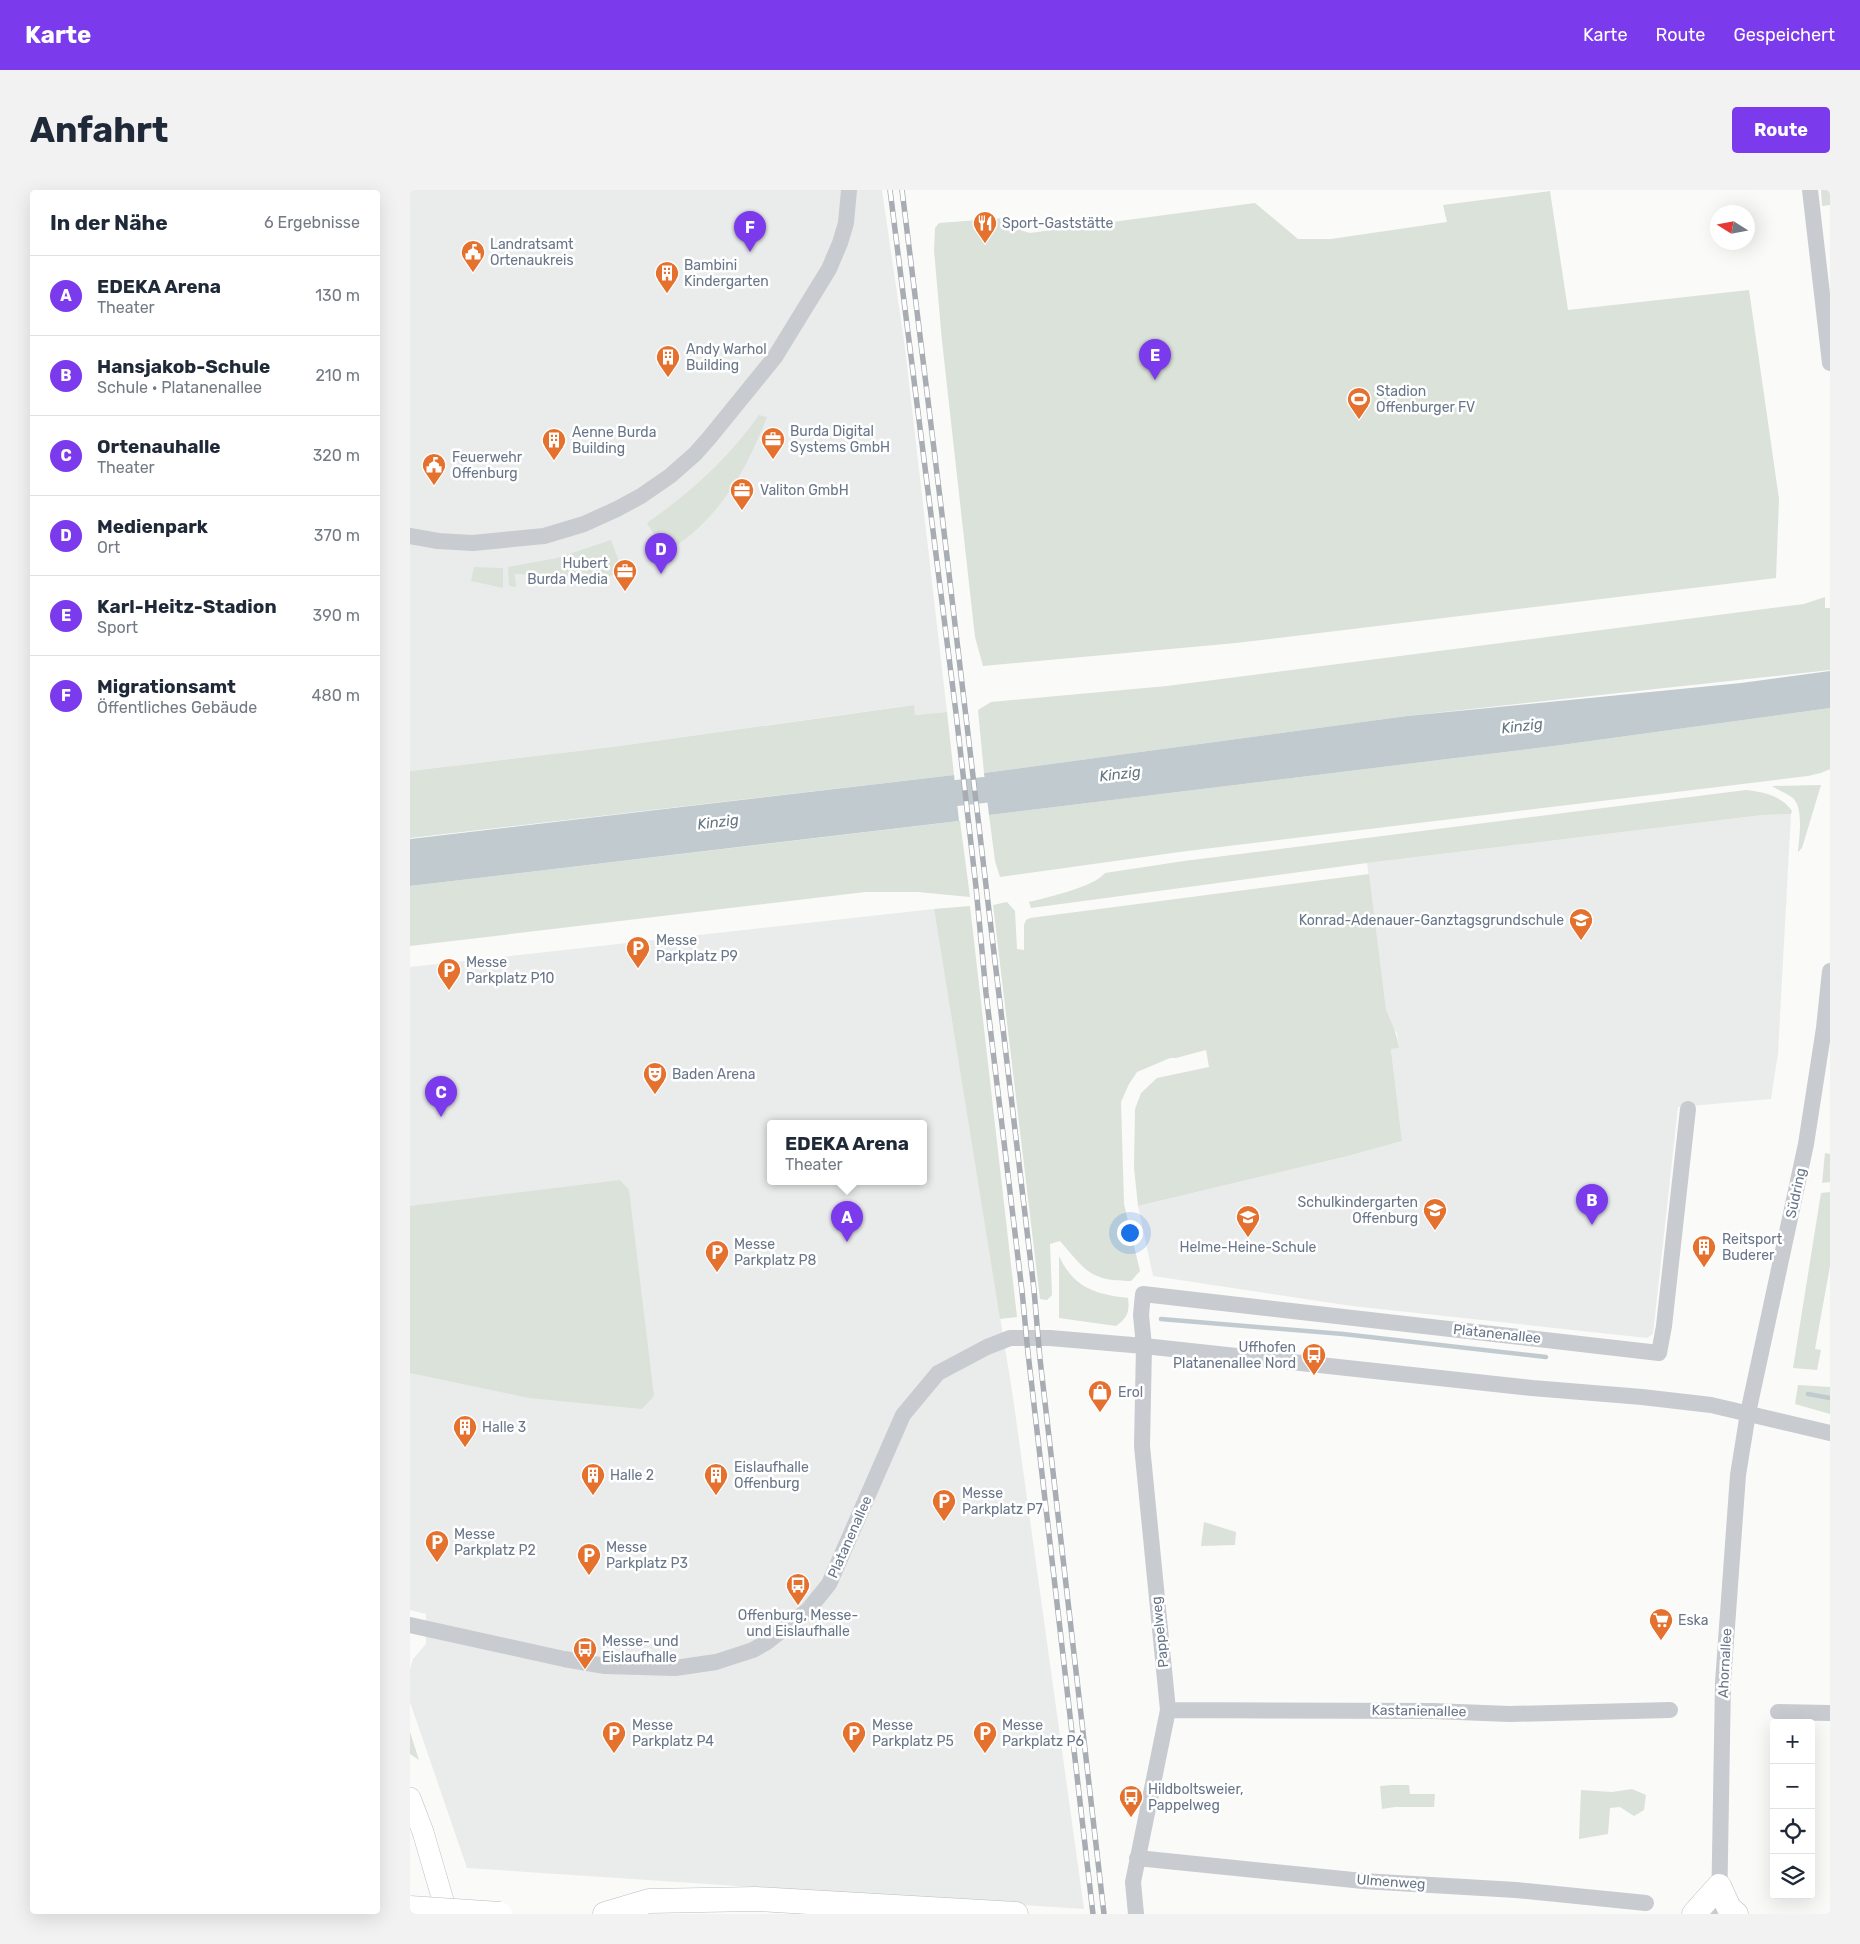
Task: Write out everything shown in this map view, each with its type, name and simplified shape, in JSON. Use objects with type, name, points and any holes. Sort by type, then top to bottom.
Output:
[{"type":"highway","points":[[1694,1914],[1719,1886],[1729,1908],[1736,1914]]},
{"type":"highway","points":[[605,1914],[648,1902],[756,1899],[1016,1914]]},
{"type":"highway","points":[[410,1908],[507,1914]]},
{"type":"main road","points":[[410,1798],[423,1832],[447,1914]]},
{"type":"street","points":[[410,536],[438,541],[473,543],[544,536],[584,524],[617,509],[641,496],[670,476],[710,438],[775,357],[829,269],[846,224],[849,190]]},
{"type":"street","points":[[1810,190],[1830,363]]},
{"type":"street","name":"Südring","points":[[1748,1413],[1806,1144],[1824,1028],[1830,971]]},
{"type":"street","name":"Platanenallee","points":[[1144,1346],[1141,1315],[1143,1294],[1659,1353],[1664,1326],[1688,1110]]},
{"type":"street","name":"Platanenallee","points":[[413,1628],[605,1666],[675,1668],[716,1662],[753,1650],[767,1642],[808,1610],[830,1584],[903,1415],[938,1373],[987,1347],[1010,1338],[1050,1338],[1144,1346],[1532,1388],[1642,1397],[1711,1405],[1830,1433]]},
{"type":"street","name":"Pappelweg","points":[[1136,1914],[1133,1882],[1168,1710],[1142,1446],[1144,1346]]},
{"type":"street","name":"Ahornallee","points":[[1719,1914],[1723,1682],[1738,1475],[1748,1413]]},
{"type":"street","name":"Kastanienallee","points":[[1168,1710],[1432,1710],[1510,1714],[1670,1710]]},
{"type":"street","points":[[1778,1712],[1830,1713]]},
{"type":"street","name":"Ulmenweg","points":[[1137,1858],[1363,1881],[1516,1890],[1646,1903]]},
{"type":"shaded area","points":[[410,190],[882,190],[905,348],[947,712],[915,715],[913,705],[612,747],[410,771]]},
{"type":"shaded area","points":[[1821,190],[1830,190],[1830,205],[1822,206]]},
{"type":"shaded area","name":"Stadion Offenburger FV","points":[[1550,191],[1568,310],[1749,290],[1779,499],[1776,578],[1236,643],[983,666],[975,637],[942,341],[934,250],[935,228],[939,223],[1004,218],[1023,231],[1030,233],[1255,203],[1298,239],[1331,239],[1447,222],[1443,205]]},
{"type":"shaded area","points":[[759,415],[767,417],[749,457],[728,494],[700,526],[665,553],[647,523],[708,474],[735,446]]},
{"type":"shaded area","points":[[611,540],[623,572],[593,581],[560,587],[560,576],[515,574],[516,587],[509,586],[508,567],[557,558]]},
{"type":"shaded area","points":[[474,567],[503,568],[503,588],[471,581]]},
{"type":"shaded area","points":[[1825,597],[1825,608],[1830,608],[1830,670],[1407,716],[984,773],[978,710],[991,702],[1167,686],[1804,604]]},
{"type":"shaded area","points":[[914,705],[915,715],[947,712],[954,775],[410,838],[410,771],[612,747]]},
{"type":"shaded area","points":[[1830,708],[1830,769],[1808,776],[1187,851],[1000,877],[995,861],[989,815],[1554,746]]},
{"type":"shaded area","points":[[1821,785],[1802,848],[1798,852],[1799,809],[1791,796],[1772,786]]},
{"type":"shaded area","points":[[1746,790],[1778,798],[1788,806],[1792,811],[1791,814],[1763,815],[1367,863],[1031,908],[1029,902],[1081,887],[1091,883],[1105,873],[1184,861]]},
{"type":"shaded area","points":[[1791,814],[1778,1053],[1771,1099],[1678,1107],[1653,1334],[1647,1338],[1352,1306],[1153,1276],[1138,1206],[1348,1156],[1402,1141],[1391,1049],[1399,1048],[1397,1033],[1392,1028],[1386,1009],[1367,863],[1763,815]]},
{"type":"shaded area","points":[[960,821],[970,897],[918,892],[865,892],[410,946],[410,886]]},
{"type":"shaded area","points":[[1369,874],[1386,1009],[1399,1048],[1391,1049],[1402,1141],[1348,1156],[1138,1206],[1134,1168],[1135,1109],[1141,1093],[1157,1078],[1209,1067],[1206,1050],[1170,1058],[1137,1072],[1121,1102],[1124,1204],[1140,1271],[1131,1281],[1106,1279],[1097,1276],[1083,1266],[1060,1241],[1050,1244],[1052,1295],[1047,1300],[1040,1299],[993,905],[1007,902],[1015,911],[1017,949],[1024,950],[1024,925],[1026,920],[1030,918]]},
{"type":"shaded area","points":[[970,906],[1017,1317],[1000,1319],[934,909]]},
{"type":"shaded area","points":[[934,909],[1013,1397],[1084,1909],[467,1868],[410,1702],[410,1669],[413,1659],[426,1644],[426,1614],[410,1610],[410,967]]},
{"type":"shaded area","points":[[1825,1153],[1830,1154],[1830,1182],[1822,1183]]},
{"type":"shaded area","points":[[620,1180],[629,1190],[654,1396],[642,1409],[529,1398],[410,1373],[410,1206]]},
{"type":"shaded area","points":[[1830,1192],[1830,1266],[1815,1349],[1821,1350],[1817,1370],[1793,1368],[1821,1193]]},
{"type":"shaded area","points":[[1059,1256],[1071,1276],[1087,1288],[1105,1294],[1128,1298],[1129,1307],[1123,1320],[1116,1326],[1059,1318]]},
{"type":"shaded area","points":[[1798,1385],[1830,1387],[1830,1414],[1795,1404]]},
{"type":"shaded area","points":[[1204,1522],[1236,1532],[1235,1545],[1201,1546]]},
{"type":"shaded area","points":[[410,1732],[419,1760],[410,1754]]},
{"type":"shaded area","points":[[1409,1785],[1410,1794],[1435,1794],[1434,1807],[1382,1809],[1380,1786]]},
{"type":"shaded area","points":[[1632,1789],[1646,1795],[1644,1810],[1634,1816],[1620,1807],[1610,1808],[1608,1834],[1579,1839],[1581,1790],[1612,1792]]},
{"type":"water","points":[[1830,671],[1830,708],[1554,746],[989,815],[984,773],[1407,716],[1741,683]]},
{"type":"water","points":[[954,775],[959,821],[410,886],[410,839]]},
{"type":"waterway","name":"Kinzig","points":[[920,797],[1020,786]]},
{"type":"waterway","points":[[1161,1319],[1343,1334],[1546,1357]]},
{"type":"waterway","points":[[1808,1394],[1830,1398]]},
{"type":"railway","points":[[890,190],[956,713],[986,993],[1093,1914]]},
{"type":"railway","points":[[902,190],[1034,1290],[1040,1359],[1104,1914]]},
{"type":"place","name":"Sport-Gaststätte","points":[[985,244]]},
{"type":"place","name":"Migrationsamt","points":[[750,252]]},
{"type":"place","name":"Landratsamt Ortenaukreis","points":[[473,273]]},
{"type":"place","name":"Bambini Kindergarten","points":[[667,294]]},
{"type":"place","name":"Andy Warhol Building","points":[[668,378]]},
{"type":"place","name":"Karl-Heitz-Stadion","points":[[1155,380]]},
{"type":"place","name":"Stadion Offenburger FV","points":[[1359,420]]},
{"type":"place","name":"Burda Digital Systems GmbH","points":[[773,460]]},
{"type":"place","name":"Aenne Burda Building","points":[[554,461]]},
{"type":"place","name":"Feuerwehr Offenburg","points":[[434,486]]},
{"type":"place","name":"Valiton GmbH","points":[[742,511]]},
{"type":"place","name":"Medienpark","points":[[661,574]]},
{"type":"place","name":"Hubert Burda Media","points":[[625,592]]},
{"type":"place","name":"Konrad-Adenauer-Ganztagsgrundschule","points":[[1581,941]]},
{"type":"place","name":"Messe Parkplatz P9","points":[[638,969]]},
{"type":"place","name":"Messe Parkplatz P10","points":[[449,991]]},
{"type":"place","name":"Baden Arena","points":[[655,1095]]},
{"type":"place","name":"Ortenauhalle","points":[[441,1117]]},
{"type":"place","name":"Hansjakob-Schule","points":[[1592,1225]]},
{"type":"place","name":"Schulkindergarten Offenburg","points":[[1435,1231]]},
{"type":"place","name":"Helme-Heine-Schule","points":[[1248,1238]]},
{"type":"place","name":"EDEKA Arena","points":[[847,1242]]},
{"type":"place","name":"Reitsport Buderer","points":[[1704,1268]]},
{"type":"place","name":"Messe Parkplatz P8","points":[[717,1273]]},
{"type":"place","name":"Uffhofen Platanenallee Nord","points":[[1314,1376]]},
{"type":"place","name":"Erol","points":[[1100,1413]]},
{"type":"place","name":"Halle 3","points":[[465,1448]]},
{"type":"place","name":"Halle 2","points":[[593,1496]]},
{"type":"place","name":"Eislaufhalle Offenburg","points":[[716,1496]]},
{"type":"place","name":"Messe Parkplatz P7","points":[[944,1522]]},
{"type":"place","name":"Messe Parkplatz P2","points":[[437,1563]]},
{"type":"place","name":"Messe Parkplatz P3","points":[[589,1576]]},
{"type":"place","name":"Offenburg, Messe- und Eislaufhalle","points":[[798,1606]]},
{"type":"place","name":"Eska","points":[[1661,1641]]},
{"type":"place","name":"Messe- und Eislaufhalle","points":[[585,1670]]},
{"type":"place","name":"Messe Parkplatz P4","points":[[614,1754]]},
{"type":"place","name":"Messe Parkplatz P5","points":[[854,1754]]},
{"type":"place","name":"Messe Parkplatz P6","points":[[985,1754]]},
{"type":"place","name":"Hildboltsweier, Pappelweg","points":[[1131,1818]]}]
